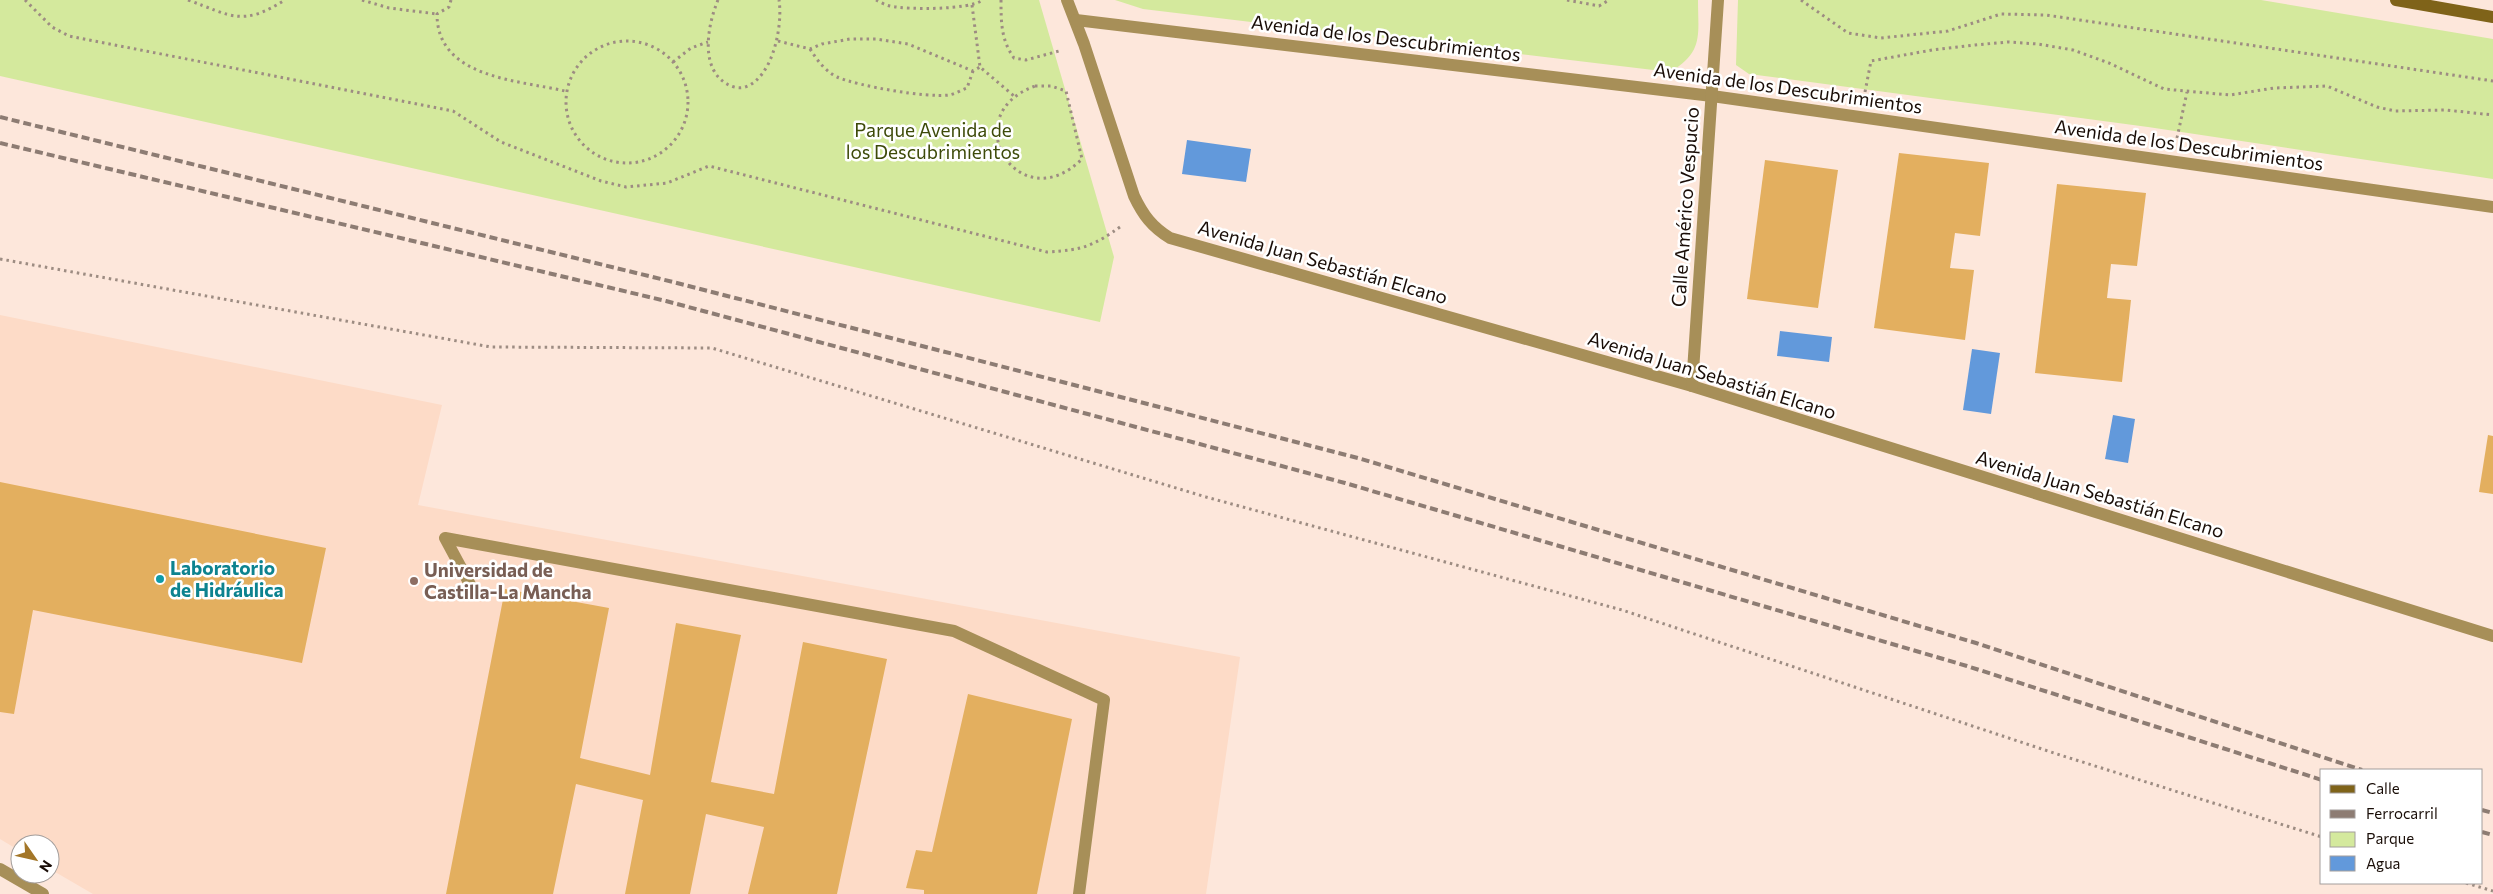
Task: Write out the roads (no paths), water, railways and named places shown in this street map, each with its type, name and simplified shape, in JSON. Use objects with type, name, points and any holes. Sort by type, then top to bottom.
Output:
[{"type":"street","name":"Avenida Juan Sebastián Elcano","points":[[1067,0],[1076,20],[1134,196],[1142,212],[1154,228],[1170,238],[1692,386],[2493,636]]},
{"type":"street","name":"Calle Américo Vespucio","points":[[1692,386],[1718,0]]},
{"type":"street","points":[[2396,0],[2493,18]]},
{"type":"street","name":"Avenida de los Descubrimientos","points":[[1076,20],[1712,96],[2493,207]]},
{"type":"street","points":[[473,590],[446,538],[954,631],[1104,700],[1079,894]]},
{"type":"street","points":[[0,869],[43,894]]},
{"type":"water","points":[[1187,140],[1251,149],[1246,182],[1182,174]]},
{"type":"water","points":[[1780,331],[1832,337],[1829,362],[1777,356]]},
{"type":"water","points":[[1972,349],[2000,353],[1991,414],[1963,410]]},
{"type":"water","points":[[2113,415],[2135,419],[2128,463],[2105,459]]},
{"type":"railway","points":[[0,117],[673,282],[1358,458],[1976,643],[2359,769]]},
{"type":"railway","points":[[0,143],[666,301],[1345,483],[1967,666],[2320,779]]},
{"type":"railway","points":[[2483,810],[2493,813]]},
{"type":"railway","points":[[2483,832],[2493,835]]},
{"type":"place","name":"Laboratorio de Hidráulica","points":[[160,579]]},
{"type":"place","name":"Universidad de Castilla-La Mancha","points":[[414,581]]},
{"type":"park label","name":"Parque Avenida de los Descubrimientos","points":[[933,141]]}]
